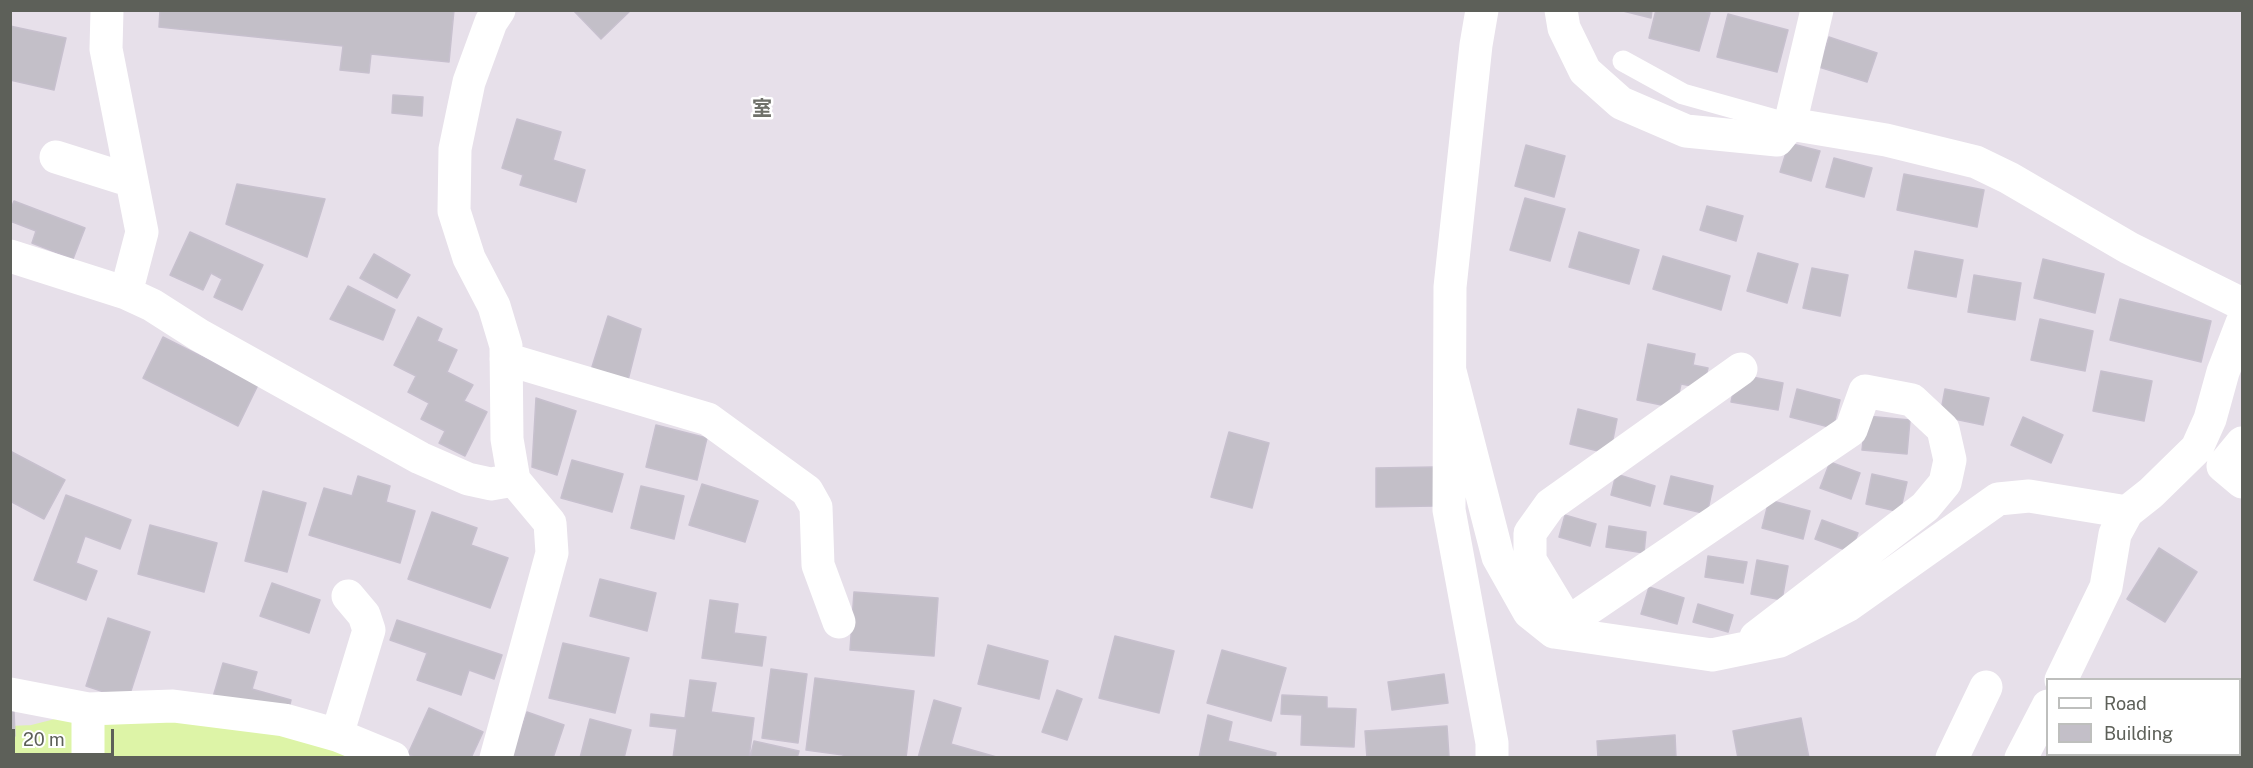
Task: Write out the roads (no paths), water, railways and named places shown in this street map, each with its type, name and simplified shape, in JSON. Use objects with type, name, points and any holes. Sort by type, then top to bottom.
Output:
[{"type":"street","points":[[107,10],[106,49],[142,232],[126,293]]},
{"type":"street","points":[[496,758],[552,553],[550,524],[514,480],[507,439],[506,346],[494,306],[469,258],[454,210],[455,150],[469,82],[491,22],[499,10]]},
{"type":"street","points":[[1482,10],[1476,45],[1450,287],[1449,510],[1492,743],[1492,758]]},
{"type":"street","points":[[1562,10],[1564,28],[1585,71],[1621,103],[1686,131],[1777,140],[1790,124],[1816,11]]},
{"type":"street","points":[[1790,124],[1886,140],[1976,162],[2009,178],[2129,248],[2242,304]]},
{"type":"street","points":[[56,157],[132,181]]},
{"type":"street","points":[[10,255],[126,293],[152,304],[199,335],[420,458],[468,479],[491,484],[514,480]]},
{"type":"street","points":[[2062,678],[2106,587],[2115,534],[2127,512],[2151,493],[2197,448],[2210,419],[2223,372],[2242,323]]},
{"type":"street","points":[[506,359],[708,419],[807,491],[816,507],[818,565],[839,622]]},
{"type":"street","points":[[1561,627],[1530,561],[1530,533],[1550,505],[1741,369]]},
{"type":"street","points":[[1450,371],[1498,558],[1529,612],[1561,627],[1712,655],[1780,641],[1847,606],[1998,499],[2029,496],[2127,512]]},
{"type":"street","points":[[1561,627],[1851,430],[1865,391],[1912,400],[1943,429],[1950,460],[1944,483],[1924,507],[1739,649]]},
{"type":"street","points":[[2242,443],[2223,466],[2242,482]]},
{"type":"street","points":[[337,735],[369,630],[364,615],[348,597]]},
{"type":"street","points":[[1952,758],[1986,687]]},
{"type":"street","points":[[10,694],[88,709],[173,706],[284,720],[337,735],[393,758]]},
{"type":"street","points":[[88,709],[88,758]]},
{"type":"street","points":[[2021,758],[2046,710]]},
{"type":"lane","points":[[1623,61],[1683,94],[1790,124]]},
{"type":"waterway","points":[[10,757],[35,756],[98,740],[224,732],[299,750],[319,758]]},
{"type":"district","name":"室","points":[[762,109]]}]
